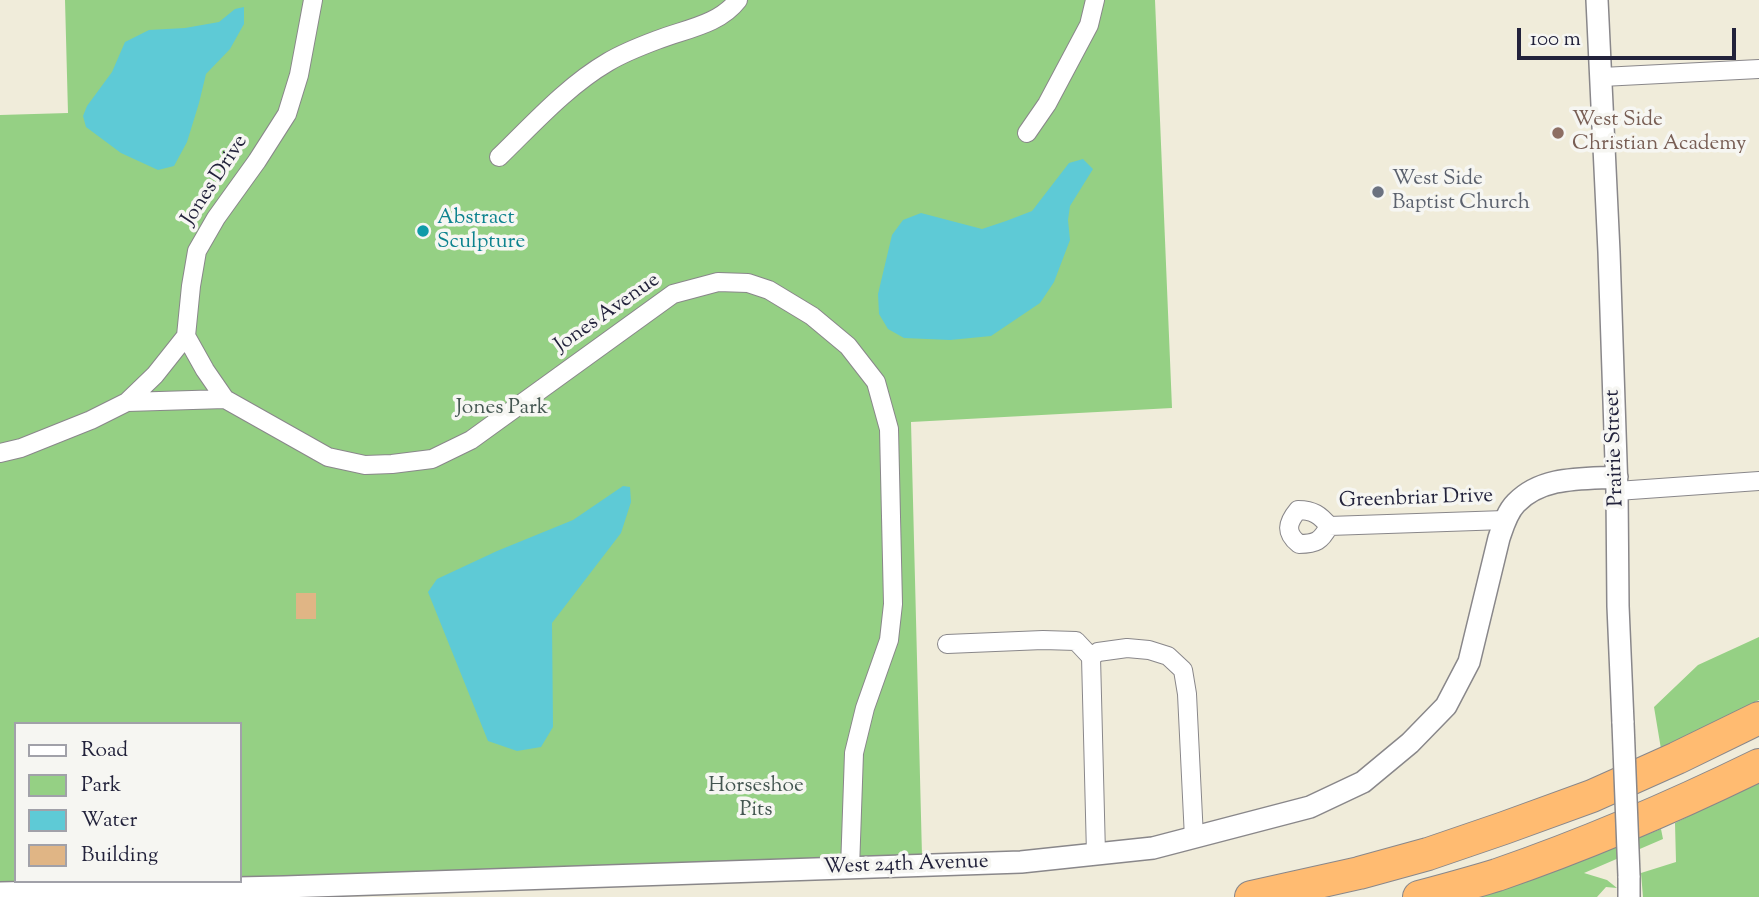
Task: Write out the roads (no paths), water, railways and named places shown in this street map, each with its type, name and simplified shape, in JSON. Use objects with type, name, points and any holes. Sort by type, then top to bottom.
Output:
[{"type":"highway","points":[[1251,897],[1359,873],[1428,854],[1504,828],[1592,796],[1759,718]]},
{"type":"highway","points":[[1419,897],[1494,876],[1591,841],[1689,799],[1759,765]]},
{"type":"street","name":"Jones Drive","points":[[186,336],[197,251],[216,218],[287,114],[299,75],[313,0]]},
{"type":"street","points":[[499,158],[582,79],[610,61],[658,39],[700,27],[732,8],[738,0]]},
{"type":"street","points":[[1027,133],[1047,104],[1089,25],[1095,0]]},
{"type":"street","name":"Prairie Street","points":[[1597,0],[1617,484],[1618,606],[1629,887]]},
{"type":"street","points":[[1602,77],[1759,69]]},
{"type":"street","name":"Jones Avenue","points":[[225,399],[328,457],[365,465],[432,459],[471,440],[673,294],[718,282],[748,283],[769,290],[813,316],[848,346],[876,382],[889,429],[893,604],[889,640],[865,708],[854,753],[850,869]]},
{"type":"street","points":[[0,453],[21,448],[91,420],[127,402],[155,375],[186,336],[225,399]]},
{"type":"street","points":[[127,402],[225,399]]},
{"type":"street","name":"West 24th Avenue","points":[[0,893],[284,887],[1021,862],[1153,848],[1194,838],[1310,807],[1363,782],[1410,743],[1446,706],[1469,662],[1505,520],[1514,504],[1532,490],[1558,480],[1617,484]]},
{"type":"street","points":[[1617,484],[1759,481]]},
{"type":"street","name":"Greenbriar Drive","points":[[1329,526],[1505,520]]},
{"type":"street","points":[[947,644],[1076,641],[1091,657],[1096,854]]},
{"type":"street","points":[[1091,657],[1098,652],[1127,648],[1149,650],[1168,656],[1183,670],[1187,694],[1194,838]]},
{"type":"water","points":[[244,7],[244,24],[230,49],[206,74],[187,142],[174,166],[158,170],[121,153],[86,127],[83,116],[87,106],[112,72],[125,42],[149,30],[185,28],[219,22],[235,9]]},
{"type":"water","points":[[1083,159],[1093,169],[1070,206],[1070,240],[1054,282],[1040,303],[991,336],[950,340],[904,338],[888,329],[879,314],[878,294],[892,235],[903,220],[921,213],[982,229],[1006,221],[1032,211],[1069,163]]},
{"type":"water","points":[[623,486],[630,487],[631,502],[621,533],[552,623],[553,727],[541,747],[517,751],[488,741],[428,592],[437,579],[573,520]]},
{"type":"place","name":"West Side Christian Academy","points":[[1558,133]]},
{"type":"place","name":"West Side Baptist Church","points":[[1378,192]]},
{"type":"place","name":"Abstract Sculpture","points":[[423,231]]},
{"type":"park label","name":"Jones Park","points":[[502,409]]},
{"type":"park label","name":"Horseshoe Pits","points":[[756,799]]}]
